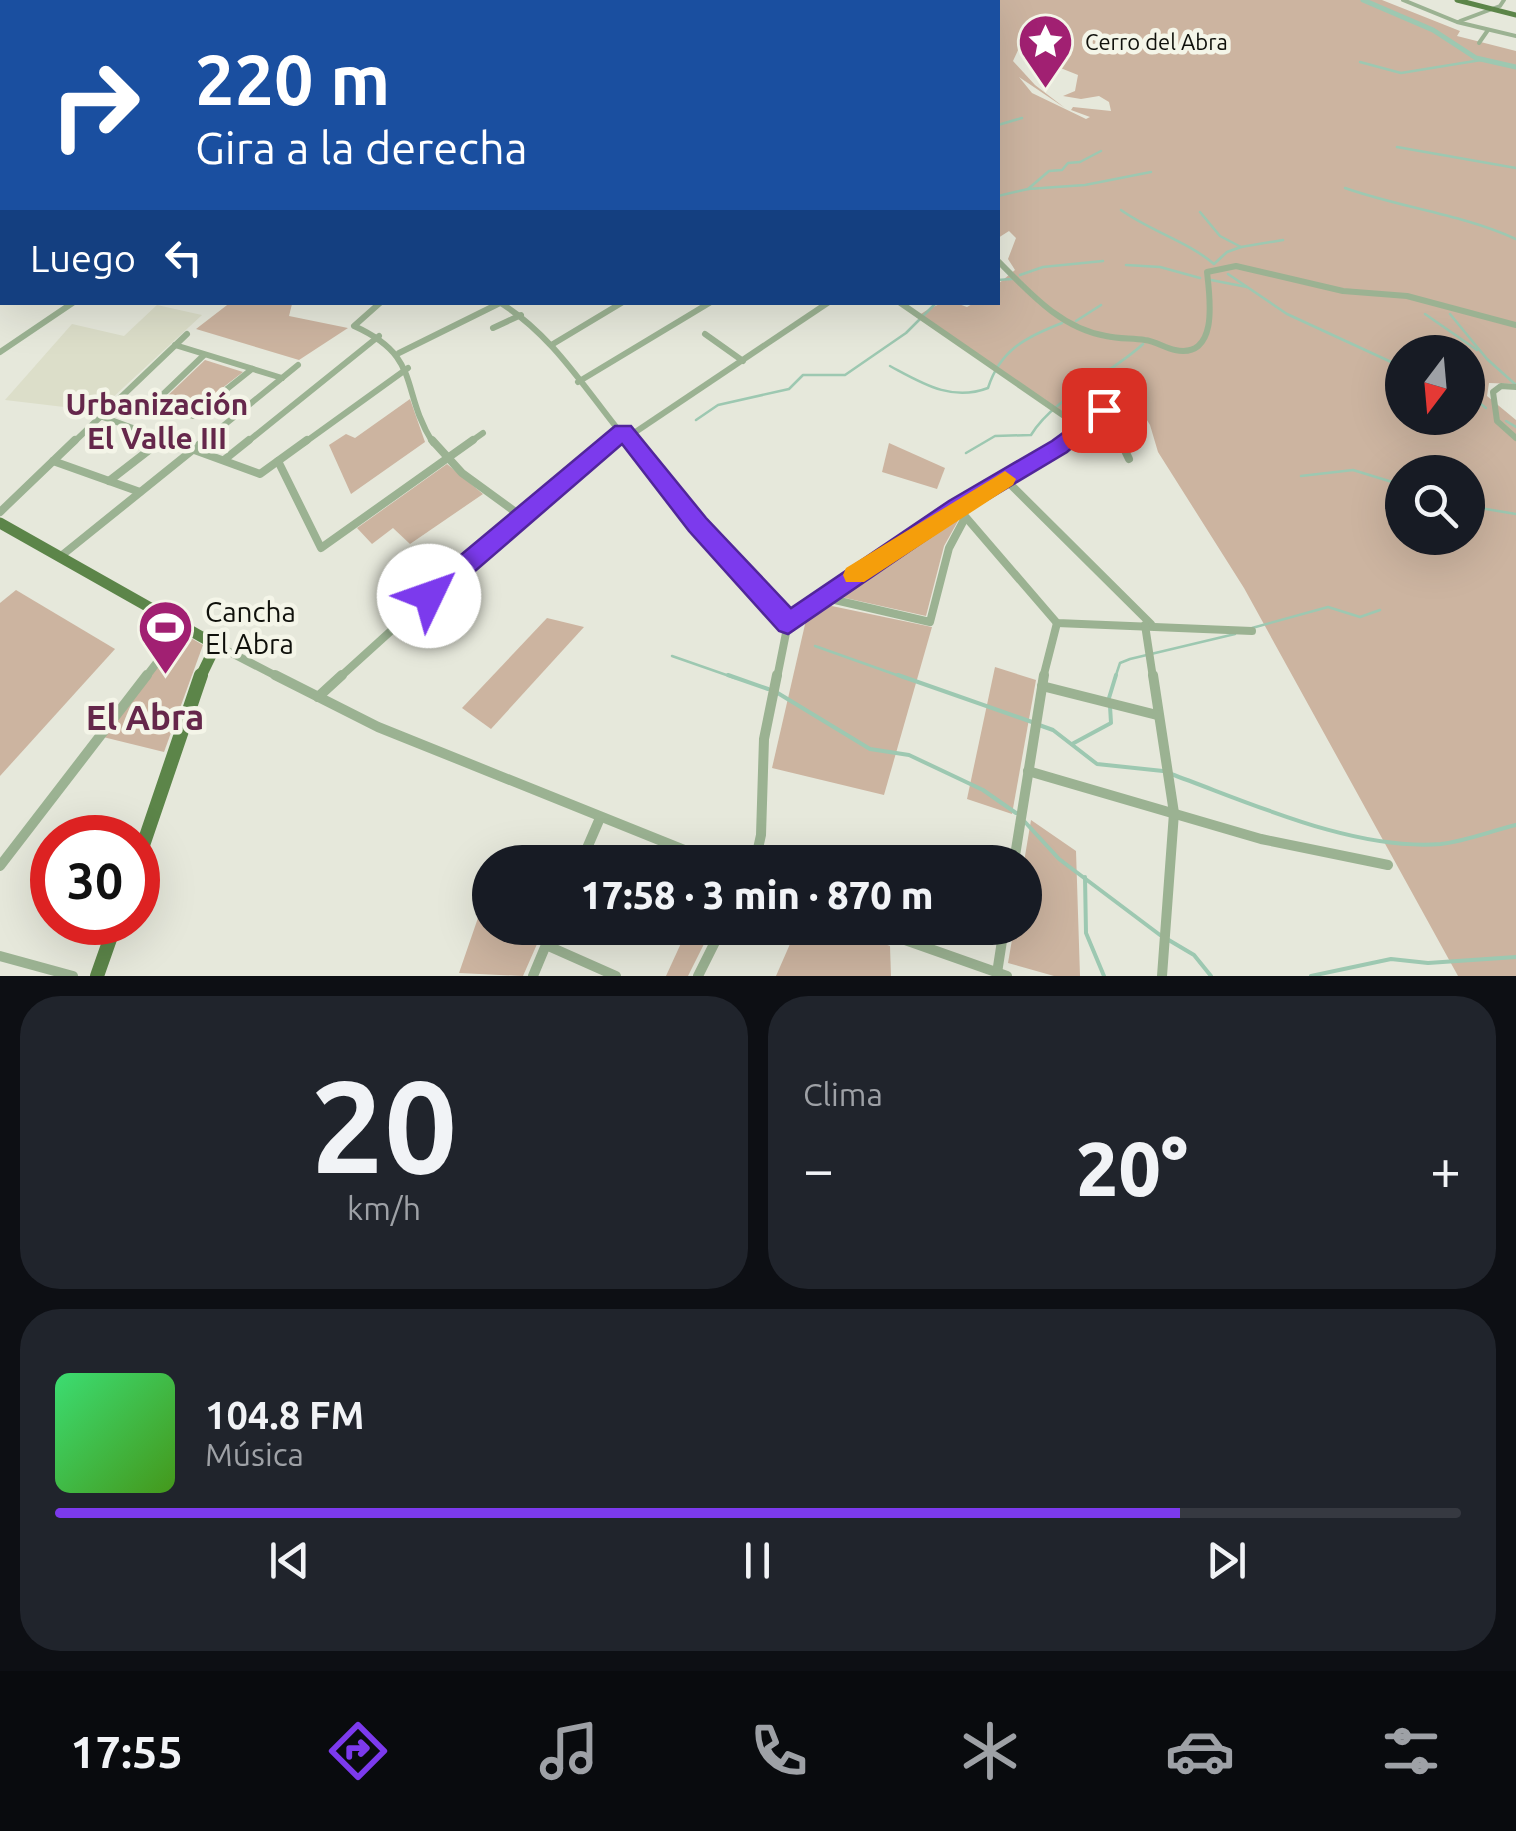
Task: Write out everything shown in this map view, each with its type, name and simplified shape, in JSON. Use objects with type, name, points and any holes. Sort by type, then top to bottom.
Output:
[{"type":"main road","points":[[1457,0],[1516,15]]},
{"type":"main road","points":[[0,524],[216,645],[208,655],[153,815]]},
{"type":"main road","points":[[96,976],[107,945]]},
{"type":"street","points":[[1455,21],[1502,0]]},
{"type":"street","points":[[1408,1],[1455,21],[1516,36]]},
{"type":"street","points":[[1479,43],[1488,30]]},
{"type":"street","points":[[1000,263],[1049,312],[1115,340],[1148,340],[1178,351],[1196,348],[1206,338],[1210,305],[1205,278],[1207,272],[1218,267],[1236,266],[1343,292],[1406,296],[1516,326]]},
{"type":"street","points":[[0,352],[70,305]]},
{"type":"street","points":[[378,305],[354,326],[379,336],[399,353],[408,368],[430,439],[521,516]]},
{"type":"street","points":[[399,353],[496,305]]},
{"type":"street","points":[[504,305],[521,314],[553,344],[578,382],[702,529],[788,623]]},
{"type":"street","points":[[553,344],[618,305]]},
{"type":"street","points":[[578,382],[706,305]]},
{"type":"street","points":[[318,697],[521,516],[625,434],[826,305]]},
{"type":"street","points":[[904,305],[1070,420],[1073,426],[1062,437],[1060,446]]},
{"type":"street","points":[[912,309],[918,305]]},
{"type":"street","points":[[494,328],[521,314]]},
{"type":"street","points":[[0,512],[187,334]]},
{"type":"street","points":[[705,334],[744,361]]},
{"type":"street","points":[[224,460],[379,336]]},
{"type":"street","points":[[174,346],[282,378]]},
{"type":"street","points":[[204,355],[154,402],[193,416],[252,369]]},
{"type":"street","points":[[61,556],[298,365]]},
{"type":"street","points":[[100,416],[260,474],[408,368]]},
{"type":"street","points":[[1516,386],[1501,386],[1493,392],[1496,421],[1516,438]]},
{"type":"street","points":[[759,845],[764,739],[788,623],[957,507],[1060,446],[1104,410],[1129,460]]},
{"type":"street","points":[[278,461],[321,548],[483,432]]},
{"type":"street","points":[[109,481],[164,439]]},
{"type":"street","points":[[53,462],[140,492]]},
{"type":"street","points":[[1005,480],[1148,625],[1157,715],[1174,814],[1162,976]]},
{"type":"street","points":[[957,507],[1057,623],[1252,631]]},
{"type":"street","points":[[822,597],[930,622],[950,548],[965,518]]},
{"type":"street","points":[[1017,845],[1042,686],[1057,623]]},
{"type":"street","points":[[0,866],[186,626]]},
{"type":"street","points":[[216,645],[409,740],[670,845]]},
{"type":"street","points":[[1042,686],[1157,715]]},
{"type":"street","points":[[1028,771],[1261,839],[1388,864]]},
{"type":"street","points":[[588,845],[600,818]]},
{"type":"street","points":[[533,976],[546,945],[616,976]]},
{"type":"street","points":[[698,976],[714,945]]},
{"type":"street","points":[[919,945],[1002,974],[1003,945]]},
{"type":"street","points":[[0,956],[72,976]]},
{"type":"shaded area","points":[[1000,0],[1382,0],[1460,31],[1457,36],[1516,51],[1516,384],[1489,383],[1487,396],[1516,420],[1516,976],[1458,976],[1244,588],[1158,452],[1150,425],[1132,396],[1098,386],[1065,416],[916,317],[938,305],[1000,305],[1000,282],[1015,270],[1008,259],[1016,238],[1009,231],[1000,237]],"holes":[[[1026,47],[1046,55],[1038,59],[1078,75],[1075,91],[1063,96],[1099,96],[1109,102],[1111,111],[1073,107],[1071,110],[1090,117],[1086,119],[1032,93],[1019,77],[1065,108],[1035,85],[1013,61],[1019,48]]]},
{"type":"shaded area","points":[[157,305],[202,315],[98,411],[5,400],[72,324],[124,336]]},
{"type":"shaded area","points":[[227,305],[292,305],[289,316],[348,328],[299,360],[196,329]]},
{"type":"shaded area","points":[[205,360],[243,372],[190,413],[160,403]]},
{"type":"shaded area","points":[[410,399],[425,442],[351,494],[329,445],[346,434],[355,438]]},
{"type":"shaded area","points":[[889,443],[945,468],[937,489],[882,472]]},
{"type":"shaded area","points":[[447,464],[483,494],[410,544],[393,528],[372,544],[357,528]]},
{"type":"shaded area","points":[[953,514],[958,521],[944,546],[926,616],[832,595]]},
{"type":"shaded area","points":[[16,590],[115,649],[0,776],[0,603]]},
{"type":"shaded area","points":[[827,605],[932,627],[884,795],[772,768],[806,620]]},
{"type":"shaded area","points":[[547,618],[584,627],[491,729],[462,708]]},
{"type":"shaded area","points":[[182,633],[203,645],[164,752],[103,737]]},
{"type":"shaded area","points":[[995,667],[1036,680],[1012,814],[967,799]]},
{"type":"shaded area","points":[[1031,820],[1076,851],[1080,976],[1054,976],[1008,963],[1011,945],[1042,945],[1042,845],[1027,845]]},
{"type":"shaded area","points":[[472,935],[472,945],[537,945],[523,976],[459,973]]},
{"type":"shaded area","points":[[680,945],[704,945],[688,976],[666,976]]},
{"type":"shaded area","points":[[790,945],[890,946],[891,976],[776,976]]},
{"type":"waterway","points":[[1363,0],[1433,30],[1476,58],[1516,67]]},
{"type":"waterway","points":[[1360,62],[1401,73],[1481,60]]},
{"type":"waterway","points":[[1000,124],[1022,118]]},
{"type":"waterway","points":[[1397,147],[1516,168]]},
{"type":"waterway","points":[[1028,189],[1049,171],[1062,170],[1068,163],[1080,162],[1101,151]]},
{"type":"waterway","points":[[1028,189],[1085,185],[1151,172]]},
{"type":"waterway","points":[[1345,188],[1474,223],[1516,239]]},
{"type":"waterway","points":[[1000,196],[1028,189]]},
{"type":"waterway","points":[[1121,210],[1214,264],[1227,252],[1241,247]]},
{"type":"waterway","points":[[1200,212],[1220,236],[1241,247]]},
{"type":"waterway","points":[[1241,247],[1283,240]]},
{"type":"waterway","points":[[1020,275],[1043,267],[1103,261]]},
{"type":"waterway","points":[[1126,265],[1160,267],[1200,278]]},
{"type":"waterway","points":[[1228,274],[1287,314],[1385,359]]},
{"type":"waterway","points":[[1000,280],[1012,279]]},
{"type":"waterway","points":[[1211,280],[1247,287]]},
{"type":"waterway","points":[[696,420],[718,405],[789,389],[803,375],[845,375],[906,333],[934,305]]},
{"type":"waterway","points":[[1076,321],[1101,305]]},
{"type":"waterway","points":[[1425,314],[1455,335]]},
{"type":"waterway","points":[[1450,314],[1487,359],[1516,385]]},
{"type":"waterway","points":[[890,366],[937,389],[974,392],[988,388],[1007,354],[1062,323]]},
{"type":"waterway","points":[[966,453],[995,436],[1031,435],[1054,409],[1143,344]]},
{"type":"waterway","points":[[1506,421],[1516,427]]},
{"type":"waterway","points":[[1301,476],[1353,470],[1385,480]]},
{"type":"waterway","points":[[1485,509],[1516,514]]},
{"type":"waterway","points":[[1252,628],[1328,607],[1360,617],[1380,610]]},
{"type":"waterway","points":[[1116,675],[1120,663],[1130,659],[1235,634]]},
{"type":"waterway","points":[[815,646],[905,678]]},
{"type":"waterway","points":[[672,656],[735,678]]},
{"type":"waterway","points":[[728,675],[768,689]]},
{"type":"waterway","points":[[898,675],[1032,722]]},
{"type":"waterway","points":[[1109,698],[1116,675]]},
{"type":"waterway","points":[[776,692],[870,749],[909,755],[983,790],[1016,813]]},
{"type":"waterway","points":[[1072,744],[1111,723],[1110,706]]},
{"type":"waterway","points":[[1039,725],[1053,730],[1097,764],[1163,771]]},
{"type":"waterway","points":[[1171,774],[1269,811],[1373,840],[1441,844],[1516,825]]},
{"type":"waterway","points":[[1025,822],[1059,859],[1085,879]]},
{"type":"waterway","points":[[1085,879],[1160,935]]},
{"type":"waterway","points":[[1085,879],[1086,933],[1104,976]]},
{"type":"waterway","points":[[1167,939],[1194,955],[1211,976]]},
{"type":"waterway","points":[[1311,976],[1391,959],[1428,963],[1516,957]]},
{"type":"slow traffic","points":[[855,575],[1005,479]]},
{"type":"place","name":"Cerro del Abra","points":[[1046,91]]},
{"type":"place","name":"Cancha El Abra","points":[[166,677]]},
{"type":"district","name":"Urbanización El Valle III","points":[[157,422]]},
{"type":"district","name":"El Abra","points":[[145,718]]},
{"type":"route","points":[[429,596],[623,432],[680,504],[788,623],[957,507],[1060,446],[1104,410]]}]
